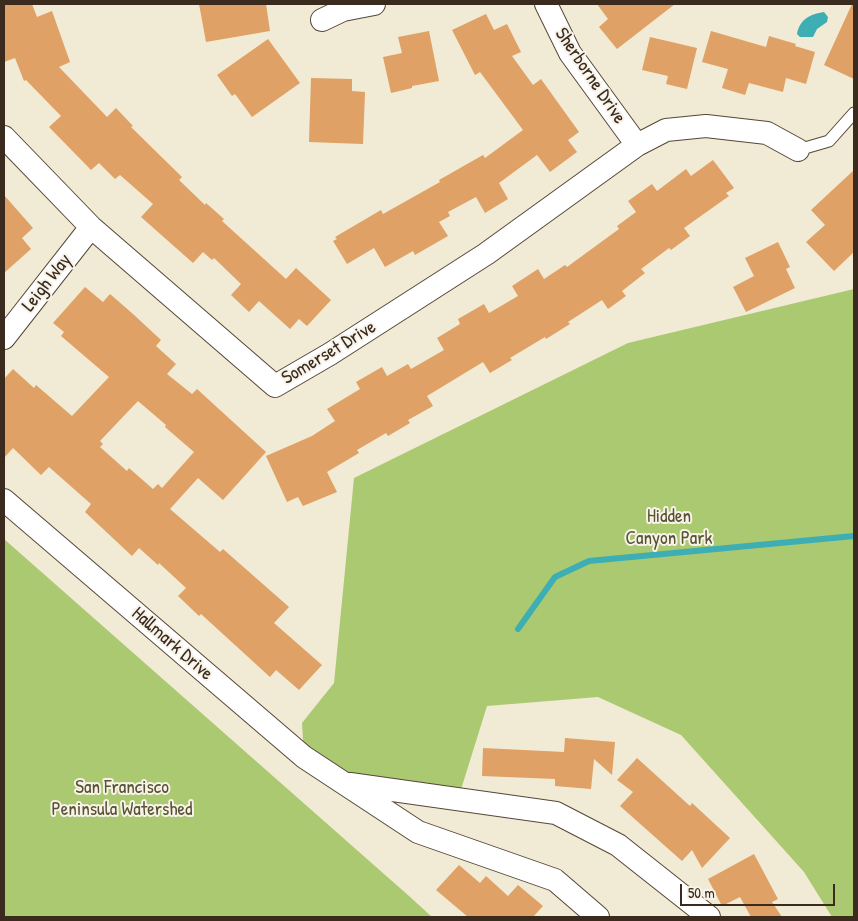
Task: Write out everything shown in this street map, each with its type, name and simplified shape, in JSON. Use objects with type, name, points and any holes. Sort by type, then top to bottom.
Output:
[{"type":"street","points":[[322,20],[344,10],[374,4]]},
{"type":"street","name":"Sherborne Drive","points":[[546,4],[570,53],[637,146]]},
{"type":"street","points":[[637,146],[666,130],[706,126],[767,133],[798,150]]},
{"type":"street","name":"Somerset Drive","points":[[4,137],[91,227],[275,386],[330,354],[486,254],[637,146]]},
{"type":"street","name":"Leigh Way","points":[[4,338],[91,227]]},
{"type":"street","name":"Hallmark Drive","points":[[4,500],[304,757],[418,832],[555,880],[598,917]]},
{"type":"street","name":"Hallmark Drive","points":[[344,783],[556,813],[618,845],[709,917]]},
{"type":"lane","points":[[798,150],[829,141],[854,113]]},
{"type":"green space","name":"Hidden Canyon Park","points":[[854,289],[854,917],[832,917],[804,872],[681,735],[598,697],[487,706],[458,799],[344,783],[304,757],[302,723],[334,683],[354,478],[628,343]]},
{"type":"green space","name":"San Francisco Peninsula Watershed","points":[[4,539],[409,896],[432,917],[4,917]]},
{"type":"water","points":[[824,12],[828,17],[827,22],[817,29],[813,37],[800,37],[797,34],[798,29],[806,18]]},
{"type":"building","points":[[4,4],[32,4],[37,17],[52,11],[70,62],[59,67],[107,117],[116,108],[133,126],[131,127],[182,177],[179,180],[205,205],[206,203],[224,219],[222,221],[286,279],[296,268],[331,300],[307,326],[299,319],[290,329],[259,301],[249,312],[231,295],[241,284],[214,258],[212,260],[203,252],[193,263],[141,217],[153,204],[120,175],[115,179],[99,163],[91,170],[49,127],[61,116],[26,80],[24,81],[15,58],[4,62]]},
{"type":"building","points":[[199,4],[266,4],[270,31],[206,42]]},
{"type":"building","points":[[597,4],[675,4],[617,49],[599,27],[608,19]]},
{"type":"building","points":[[852,4],[854,4],[854,79],[824,65]]},
{"type":"building","points":[[486,14],[494,30],[507,24],[521,52],[512,56],[533,85],[541,79],[579,132],[568,140],[577,152],[550,172],[537,155],[499,183],[508,199],[485,213],[476,197],[448,212],[450,216],[439,222],[448,236],[415,255],[413,251],[385,267],[374,248],[347,264],[333,241],[337,239],[335,237],[381,210],[383,214],[483,155],[485,158],[523,130],[480,72],[475,75],[452,30]]},
{"type":"building","points":[[429,31],[439,81],[412,86],[412,88],[391,93],[383,57],[402,53],[398,37]]},
{"type":"building","points":[[711,31],[766,47],[769,36],[815,52],[806,84],[786,78],[783,92],[749,83],[745,95],[722,88],[728,69],[702,62]]},
{"type":"building","points":[[650,37],[697,48],[687,89],[666,84],[668,76],[642,70]]},
{"type":"building","points":[[268,39],[300,83],[252,117],[235,94],[232,96],[217,75]]},
{"type":"building","points":[[311,78],[352,79],[352,91],[365,92],[363,144],[309,142]]},
{"type":"building","points":[[713,160],[734,188],[726,193],[729,196],[684,228],[690,236],[671,250],[669,248],[641,269],[645,273],[622,291],[626,296],[608,309],[602,300],[568,322],[570,324],[510,358],[512,360],[490,373],[483,362],[427,396],[433,406],[408,420],[410,423],[388,436],[386,433],[357,450],[359,453],[327,472],[337,492],[303,506],[298,497],[287,502],[266,456],[312,436],[335,421],[327,409],[360,389],[356,382],[382,367],[387,376],[408,364],[411,369],[444,350],[437,338],[460,324],[458,319],[484,304],[489,313],[518,296],[512,286],[538,269],[544,279],[565,265],[567,267],[619,229],[617,226],[636,212],[628,201],[652,184],[657,191],[686,169],[691,176]]},
{"type":"building","points":[[854,170],[854,252],[834,271],[806,242],[825,225],[811,210]]},
{"type":"building","points":[[4,195],[33,228],[22,238],[31,249],[4,273]]},
{"type":"building","points":[[778,242],[790,267],[786,269],[795,288],[746,312],[733,287],[754,276],[745,258]]},
{"type":"building","points":[[85,287],[103,302],[110,294],[161,340],[156,346],[176,364],[167,374],[192,394],[197,389],[266,452],[223,500],[198,478],[170,509],[220,552],[223,549],[289,607],[274,623],[322,665],[299,690],[276,670],[270,677],[201,614],[199,616],[178,596],[186,588],[159,563],[158,565],[139,548],[132,556],[85,512],[91,504],[49,467],[41,475],[13,448],[4,458],[4,379],[13,369],[34,388],[36,385],[72,416],[109,377],[61,336],[64,332],[53,323]],"holes":[[[138,401],[166,425],[165,427],[194,452],[162,488],[158,484],[153,489],[129,468],[127,471],[100,447],[103,444],[100,441]]]},
{"type":"building","points":[[565,738],[615,742],[612,775],[594,759],[591,789],[555,786],[555,779],[482,776],[483,748],[564,752]]},
{"type":"building","points":[[637,758],[690,806],[692,803],[730,838],[702,868],[692,850],[682,861],[620,806],[633,792],[617,780]]},
{"type":"building","points":[[754,854],[778,899],[772,902],[782,917],[751,917],[740,897],[722,906],[708,879]]},
{"type":"building","points":[[459,865],[480,883],[486,876],[508,896],[518,885],[543,906],[533,917],[468,917],[436,890]]},
{"type":"waterway","points":[[518,629],[555,577],[589,561],[854,536]]}]
